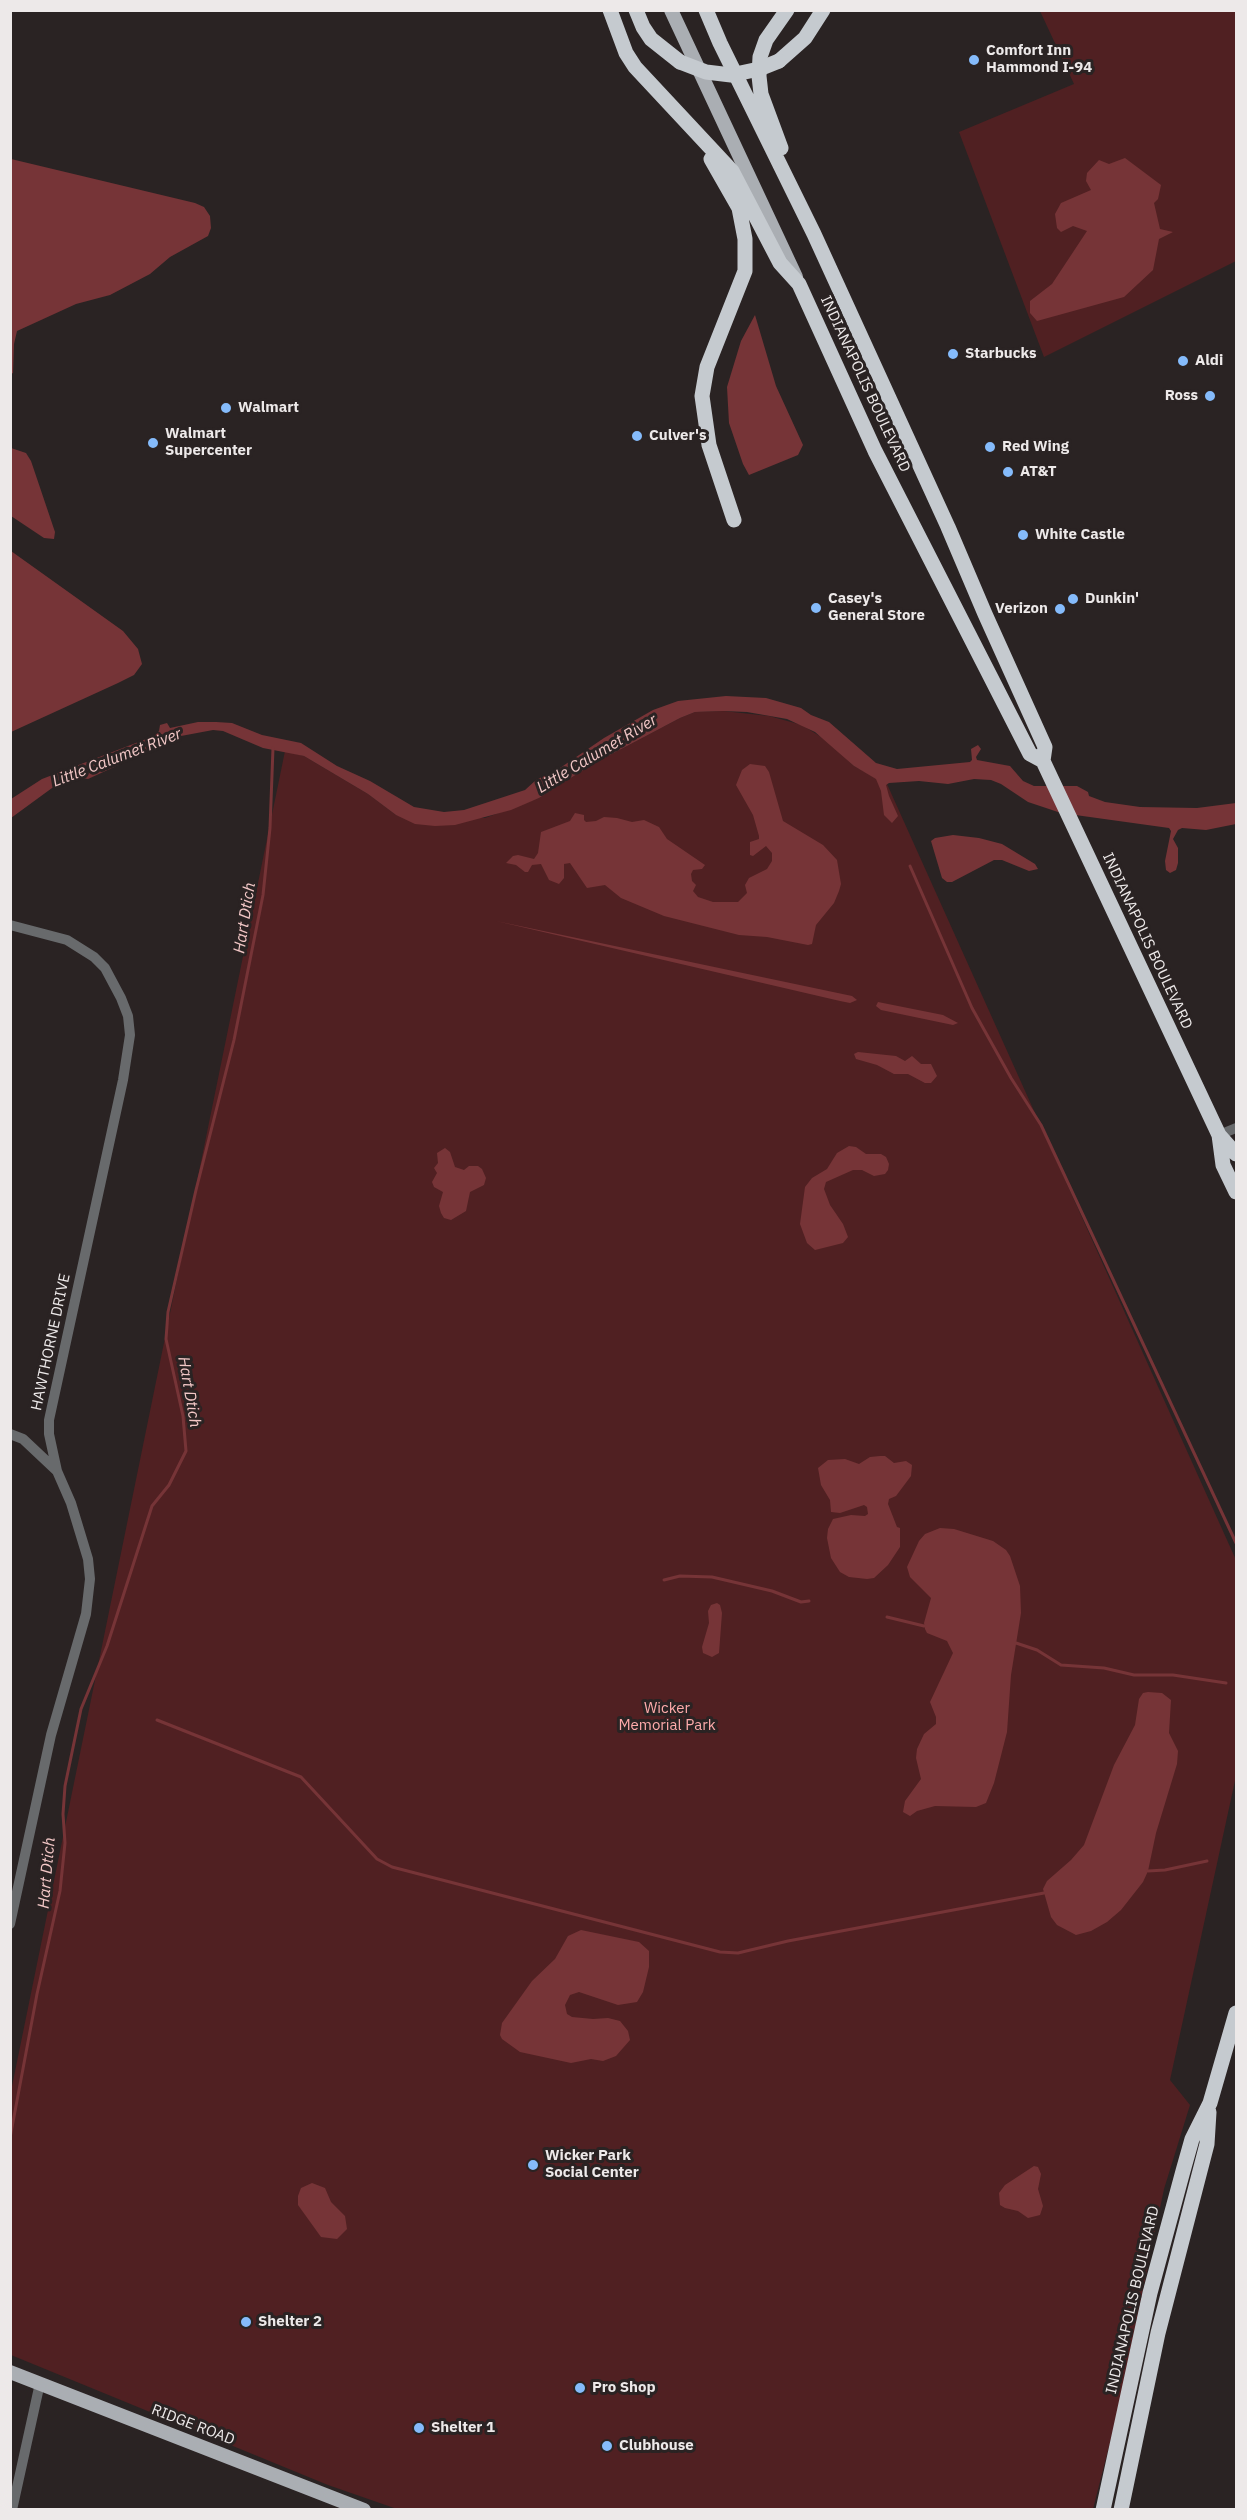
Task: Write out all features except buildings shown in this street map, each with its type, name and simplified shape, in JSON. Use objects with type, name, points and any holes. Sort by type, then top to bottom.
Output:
[{"type":"highway","points":[[610,10],[626,53],[636,67],[732,171],[780,263],[799,284]]},
{"type":"highway","points":[[621,10],[630,38],[660,92]]},
{"type":"highway","points":[[636,10],[651,39],[680,62],[706,72],[731,75],[759,69],[778,61],[805,38],[823,10]]},
{"type":"highway","name":"INDIANAPOLIS BOULEVARD","points":[[706,10],[814,234],[948,527],[1045,747],[1042,761]]},
{"type":"highway","points":[[787,10],[772,29],[760,57],[760,94],[807,206],[814,234]]},
{"type":"highway","points":[[689,123],[720,172],[739,208],[745,239],[745,271],[707,367],[702,396],[709,445],[734,520]]},
{"type":"highway","name":"INDIANAPOLIS BOULEVARD","points":[[799,284],[880,461],[1030,754],[1042,761],[1219,1135],[1236,1154]]},
{"type":"highway","name":"INDIANAPOLIS BOULEVARD","points":[[1219,1135],[1223,1165],[1236,1192]]},
{"type":"highway","name":"INDIANAPOLIS BOULEVARD","points":[[1103,2510],[1153,2283],[1192,2139],[1210,2103],[1236,2013]]},
{"type":"highway","name":"INDIANAPOLIS BOULEVARD","points":[[1121,2510],[1158,2333],[1207,2144],[1210,2103]]},
{"type":"main road","name":"INDIANAPOLIS BOULEVARD","points":[[671,10],[799,284]]},
{"type":"main road","name":"RIDGE ROAD","points":[[10,2372],[364,2510]]},
{"type":"street","name":"HAWTHORNE DRIVE","points":[[10,925],[67,940],[82,948],[105,968],[128,1016],[130,1035],[123,1080],[49,1420],[49,1434],[57,1471],[71,1503],[88,1559],[89,1597],[81,1638],[51,1735],[16,1873],[10,1924]]},
{"type":"street","points":[[1219,1135],[1236,1128]]},
{"type":"street","points":[[10,1434],[23,1439],[57,1471]]},
{"type":"street","points":[[12,2510],[40,2383]]},
{"type":"green space","points":[[1040,11],[1236,11],[1236,261],[1044,357],[959,132],[1074,84]]},
{"type":"green space","name":"Wicker Memorial Park","points":[[723,711],[769,716],[802,725],[829,742],[854,766],[887,784],[1236,1560],[1236,1776],[1170,2080],[1190,2105],[1164,2189],[1115,2423],[1093,2509],[397,2509],[328,2485],[11,2355],[11,2091],[285,751],[304,756],[368,794],[396,815],[485,818],[539,798],[593,764],[680,718],[695,712]]},
{"type":"water","points":[[1125,158],[1161,185],[1158,199],[1154,203],[1160,229],[1173,232],[1159,239],[1153,270],[1124,297],[1037,321],[1030,313],[1030,301],[1052,284],[1087,231],[1073,226],[1061,232],[1057,228],[1055,214],[1061,203],[1091,190],[1086,181],[1087,173],[1099,160],[1109,164]]},
{"type":"water","points":[[11,159],[195,203],[204,207],[210,216],[211,228],[208,236],[170,257],[150,274],[110,295],[76,304],[17,331],[13,373],[11,374]]},
{"type":"water","points":[[755,315],[776,386],[803,445],[798,455],[749,475],[729,423],[727,387],[741,341]]},
{"type":"water","points":[[11,448],[26,453],[31,461],[55,532],[54,539],[44,538],[11,516]]},
{"type":"water","points":[[11,551],[123,631],[138,649],[142,664],[134,675],[11,732]]},
{"type":"water","name":"Little Calumet River","points":[[726,696],[766,698],[801,708],[829,722],[876,763],[897,769],[970,762],[972,760],[971,749],[978,745],[981,749],[976,757],[977,760],[1010,766],[1023,781],[1034,786],[1077,786],[1088,792],[1089,796],[1105,802],[1140,807],[1197,808],[1236,803],[1236,824],[1206,830],[1182,828],[1178,830],[1173,839],[1178,848],[1178,863],[1176,870],[1170,873],[1166,870],[1165,861],[1171,831],[1169,828],[1061,813],[1028,802],[991,780],[974,779],[948,784],[919,781],[889,783],[886,785],[889,796],[898,816],[892,823],[884,815],[881,791],[876,779],[854,766],[815,732],[787,719],[747,712],[723,711],[695,712],[680,718],[593,764],[539,798],[511,810],[455,825],[415,824],[396,815],[368,794],[304,756],[263,748],[223,731],[213,730],[160,743],[88,779],[76,777],[63,780],[11,818],[11,799],[42,779],[154,736],[159,731],[160,725],[167,723],[170,728],[198,722],[232,723],[262,735],[301,743],[337,766],[370,781],[414,807],[444,812],[464,810],[525,790],[536,780],[560,768],[604,738],[653,710],[678,701]]},
{"type":"water","points":[[750,764],[765,766],[769,772],[783,821],[823,845],[837,860],[841,884],[839,891],[834,903],[816,925],[812,944],[739,935],[664,916],[621,898],[605,885],[587,888],[570,863],[564,864],[564,878],[559,884],[549,880],[541,864],[532,865],[528,872],[525,872],[516,865],[506,863],[513,856],[518,855],[534,859],[538,853],[541,832],[570,821],[575,813],[584,815],[586,822],[604,817],[632,822],[644,820],[659,827],[667,839],[705,865],[702,869],[693,870],[691,874],[692,881],[696,885],[693,891],[698,897],[713,902],[738,902],[747,893],[745,885],[749,878],[767,869],[772,861],[772,853],[766,846],[753,856],[750,855],[750,842],[759,839],[759,836],[753,815],[736,785],[742,770]]},
{"type":"water","points":[[953,835],[1002,844],[1035,864],[1038,869],[1029,871],[1002,860],[994,860],[952,882],[947,882],[942,878],[931,841],[935,838]]},
{"type":"water","points":[[496,921],[852,996],[857,1000],[850,1003],[840,1001]]},
{"type":"water","points":[[878,1002],[943,1015],[958,1023],[953,1025],[881,1010],[876,1006]]},
{"type":"water","points":[[858,1052],[896,1056],[905,1061],[912,1056],[921,1064],[931,1064],[937,1076],[931,1083],[925,1083],[908,1074],[894,1074],[877,1065],[856,1059],[854,1054]]},
{"type":"water","points":[[849,1146],[856,1147],[866,1154],[881,1154],[886,1157],[889,1164],[888,1170],[885,1174],[874,1176],[862,1170],[853,1170],[826,1182],[824,1189],[830,1205],[843,1224],[848,1237],[843,1243],[815,1250],[807,1243],[800,1224],[805,1187],[812,1178],[827,1169],[837,1153]]},
{"type":"water","points":[[445,1148],[450,1152],[455,1167],[464,1170],[469,1166],[478,1166],[486,1178],[484,1185],[470,1192],[466,1211],[451,1220],[444,1218],[441,1213],[439,1206],[443,1192],[434,1187],[432,1182],[437,1173],[434,1168],[438,1163],[437,1153]]},
{"type":"water","points":[[885,1456],[894,1463],[906,1461],[912,1465],[911,1476],[896,1496],[889,1499],[888,1504],[897,1527],[900,1528],[900,1547],[888,1565],[874,1578],[849,1577],[840,1572],[831,1558],[827,1538],[828,1529],[833,1519],[851,1515],[865,1516],[868,1514],[867,1507],[864,1505],[840,1513],[831,1512],[830,1500],[821,1485],[818,1468],[828,1460],[845,1459],[859,1464],[870,1457]]},
{"type":"water","points":[[940,1528],[954,1529],[993,1541],[1006,1550],[1020,1586],[1021,1613],[1011,1675],[1007,1732],[994,1783],[986,1803],[976,1807],[935,1806],[917,1811],[910,1816],[903,1812],[905,1801],[921,1779],[916,1758],[917,1749],[924,1734],[936,1724],[936,1717],[930,1702],[953,1653],[947,1641],[927,1633],[924,1623],[931,1598],[910,1577],[907,1567],[919,1541],[925,1534]]},
{"type":"water","points":[[717,1603],[722,1613],[719,1653],[712,1657],[703,1653],[702,1647],[709,1623],[708,1611],[711,1605]]},
{"type":"water","points":[[1143,1693],[1162,1693],[1171,1700],[1169,1733],[1178,1751],[1177,1764],[1156,1833],[1148,1871],[1143,1882],[1121,1910],[1107,1922],[1091,1931],[1076,1935],[1057,1925],[1051,1917],[1043,1889],[1047,1881],[1084,1845],[1114,1765],[1135,1725],[1139,1699]]},
{"type":"water","points":[[581,1930],[639,1942],[649,1951],[649,1967],[643,1992],[637,2002],[618,2005],[579,1992],[570,1995],[565,2005],[567,2014],[572,2017],[608,2018],[620,2021],[628,2031],[630,2040],[616,2056],[603,2061],[591,2059],[571,2063],[520,2052],[502,2039],[500,2035],[502,2023],[532,1981],[555,1959],[568,1936]]},
{"type":"water","points":[[1034,2166],[1038,2167],[1041,2174],[1038,2189],[1043,2206],[1040,2215],[1028,2218],[1018,2211],[1000,2205],[999,2193],[1005,2185]]},
{"type":"water","points":[[312,2183],[325,2188],[331,2202],[345,2216],[347,2229],[337,2239],[321,2237],[298,2205],[301,2188]]},
{"type":"waterway","name":"Hart Dtich","points":[[10,2138],[37,1994],[60,1891],[65,1843],[63,1814],[65,1786],[81,1709],[107,1646],[152,1506],[169,1485],[186,1451],[183,1416],[166,1339],[168,1312],[234,1040],[263,895],[270,828],[273,748]]},
{"type":"waterway","points":[[910,866],[972,1008],[1011,1078],[1041,1125],[1236,1543]]},
{"type":"waterway","points":[[664,1580],[680,1576],[712,1577],[772,1591],[801,1602],[809,1601]]},
{"type":"waterway","points":[[887,1617],[924,1626]]},
{"type":"waterway","points":[[1016,1643],[1037,1650],[1061,1665],[1104,1668],[1134,1675],[1173,1675],[1226,1683]]},
{"type":"waterway","points":[[157,1720],[301,1777],[377,1859],[392,1867],[720,1952],[738,1953],[788,1941],[1044,1893]]},
{"type":"waterway","points":[[1148,1871],[1165,1870],[1207,1861]]},
{"type":"place","name":"Comfort Inn Hammond I-94","points":[[974,60]]},
{"type":"place","name":"Starbucks","points":[[953,354]]},
{"type":"place","name":"Aldi","points":[[1183,361]]},
{"type":"place","name":"Ross","points":[[1210,396]]},
{"type":"place","name":"Walmart","points":[[226,408]]},
{"type":"place","name":"Culver's","points":[[637,436]]},
{"type":"place","name":"Walmart Supercenter","points":[[153,443]]},
{"type":"place","name":"Red Wing","points":[[990,447]]},
{"type":"place","name":"AT&T","points":[[1008,472]]},
{"type":"place","name":"White Castle","points":[[1023,535]]},
{"type":"place","name":"Dunkin'","points":[[1073,599]]},
{"type":"place","name":"Casey's General Store","points":[[816,608]]},
{"type":"place","name":"Verizon","points":[[1060,609]]},
{"type":"place","name":"Wicker Park Social Center","points":[[533,2165]]},
{"type":"place","name":"Shelter 2","points":[[246,2322]]},
{"type":"place","name":"Pro Shop","points":[[580,2388]]},
{"type":"place","name":"Shelter 1","points":[[419,2428]]},
{"type":"place","name":"Clubhouse","points":[[607,2446]]}]
